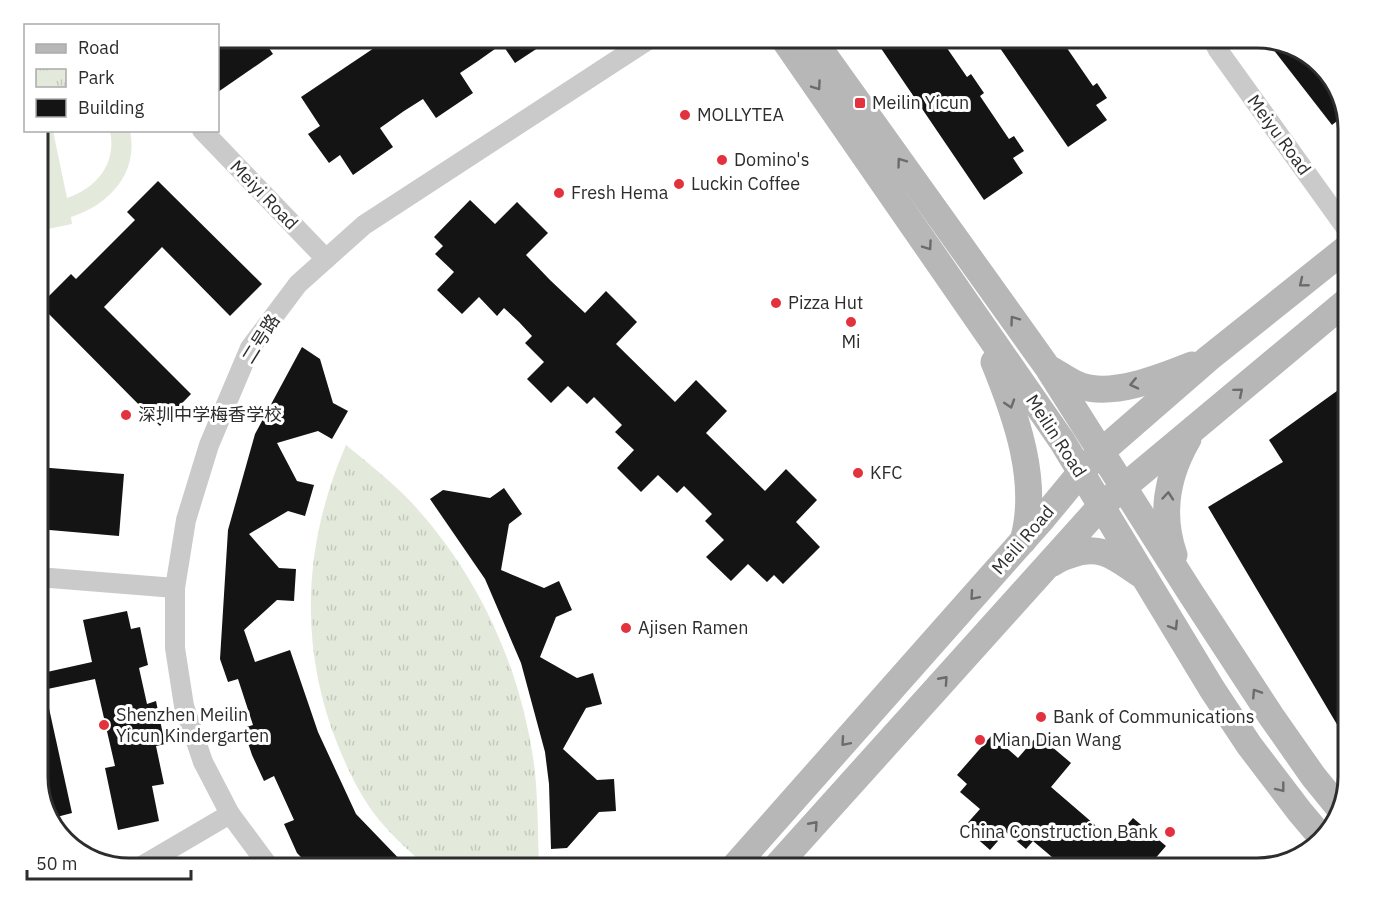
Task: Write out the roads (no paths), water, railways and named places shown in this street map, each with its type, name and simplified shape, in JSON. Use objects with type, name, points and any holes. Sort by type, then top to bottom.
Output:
[{"type":"main road","name":"Meilin Road","points":[[790,48],[973,310],[1081,472],[1249,745],[1316,832]]},
{"type":"main road","name":"Meilin Road","points":[[819,48],[1048,368],[1271,716],[1313,777],[1334,802]]},
{"type":"main road","name":"Meili Road","points":[[742,858],[1081,472],[1209,358],[1338,255]]},
{"type":"main road","name":"Meili Road","points":[[784,858],[1101,506],[1338,308]]},
{"type":"main road","points":[[973,310],[1006,392],[1025,460],[1029,496],[1023,540]]},
{"type":"main road","points":[[1048,368],[1080,386],[1095,389],[1162,377],[1209,358]]},
{"type":"main road","points":[[1190,592],[1176,563],[1169,541],[1166,512],[1169,484],[1177,458],[1194,429]]},
{"type":"main road","points":[[1032,582],[1057,560],[1082,550],[1097,550],[1112,555],[1143,576]]},
{"type":"street","name":"二号路","points":[[263,858],[230,814],[203,762],[184,706],[175,648],[174,588],[186,520],[209,445],[250,348],[298,284],[364,225],[636,48]]},
{"type":"street","name":"Meiyu Road","points":[[1217,48],[1338,217]]},
{"type":"street","name":"Meiyi Road","points":[[204,132],[326,259]]},
{"type":"street","points":[[48,578],[174,588]]},
{"type":"street","points":[[155,858],[230,814]]},
{"type":"place","name":"Meilin Yicun","points":[[860,103]]},
{"type":"place","name":"MOLLYTEA","points":[[685,115]]},
{"type":"place","name":"Domino's","points":[[722,160]]},
{"type":"place","name":"Luckin Coffee","points":[[679,184]]},
{"type":"place","name":"Fresh Hema","points":[[559,193]]},
{"type":"place","name":"Pizza Hut","points":[[776,303]]},
{"type":"place","name":"Mi","points":[[851,322]]},
{"type":"place","name":"深圳中学梅香学校","points":[[126,415]]},
{"type":"place","name":"KFC","points":[[858,473]]},
{"type":"place","name":"Ajisen Ramen","points":[[626,628]]},
{"type":"place","name":"Bank of Communications","points":[[1041,717]]},
{"type":"place","name":"Shenzhen Meilin Yicun Kindergarten","points":[[104,725]]},
{"type":"place","name":"Mian Dian Wang","points":[[980,740]]},
{"type":"place","name":"China Construction Bank","points":[[1170,832]]}]
